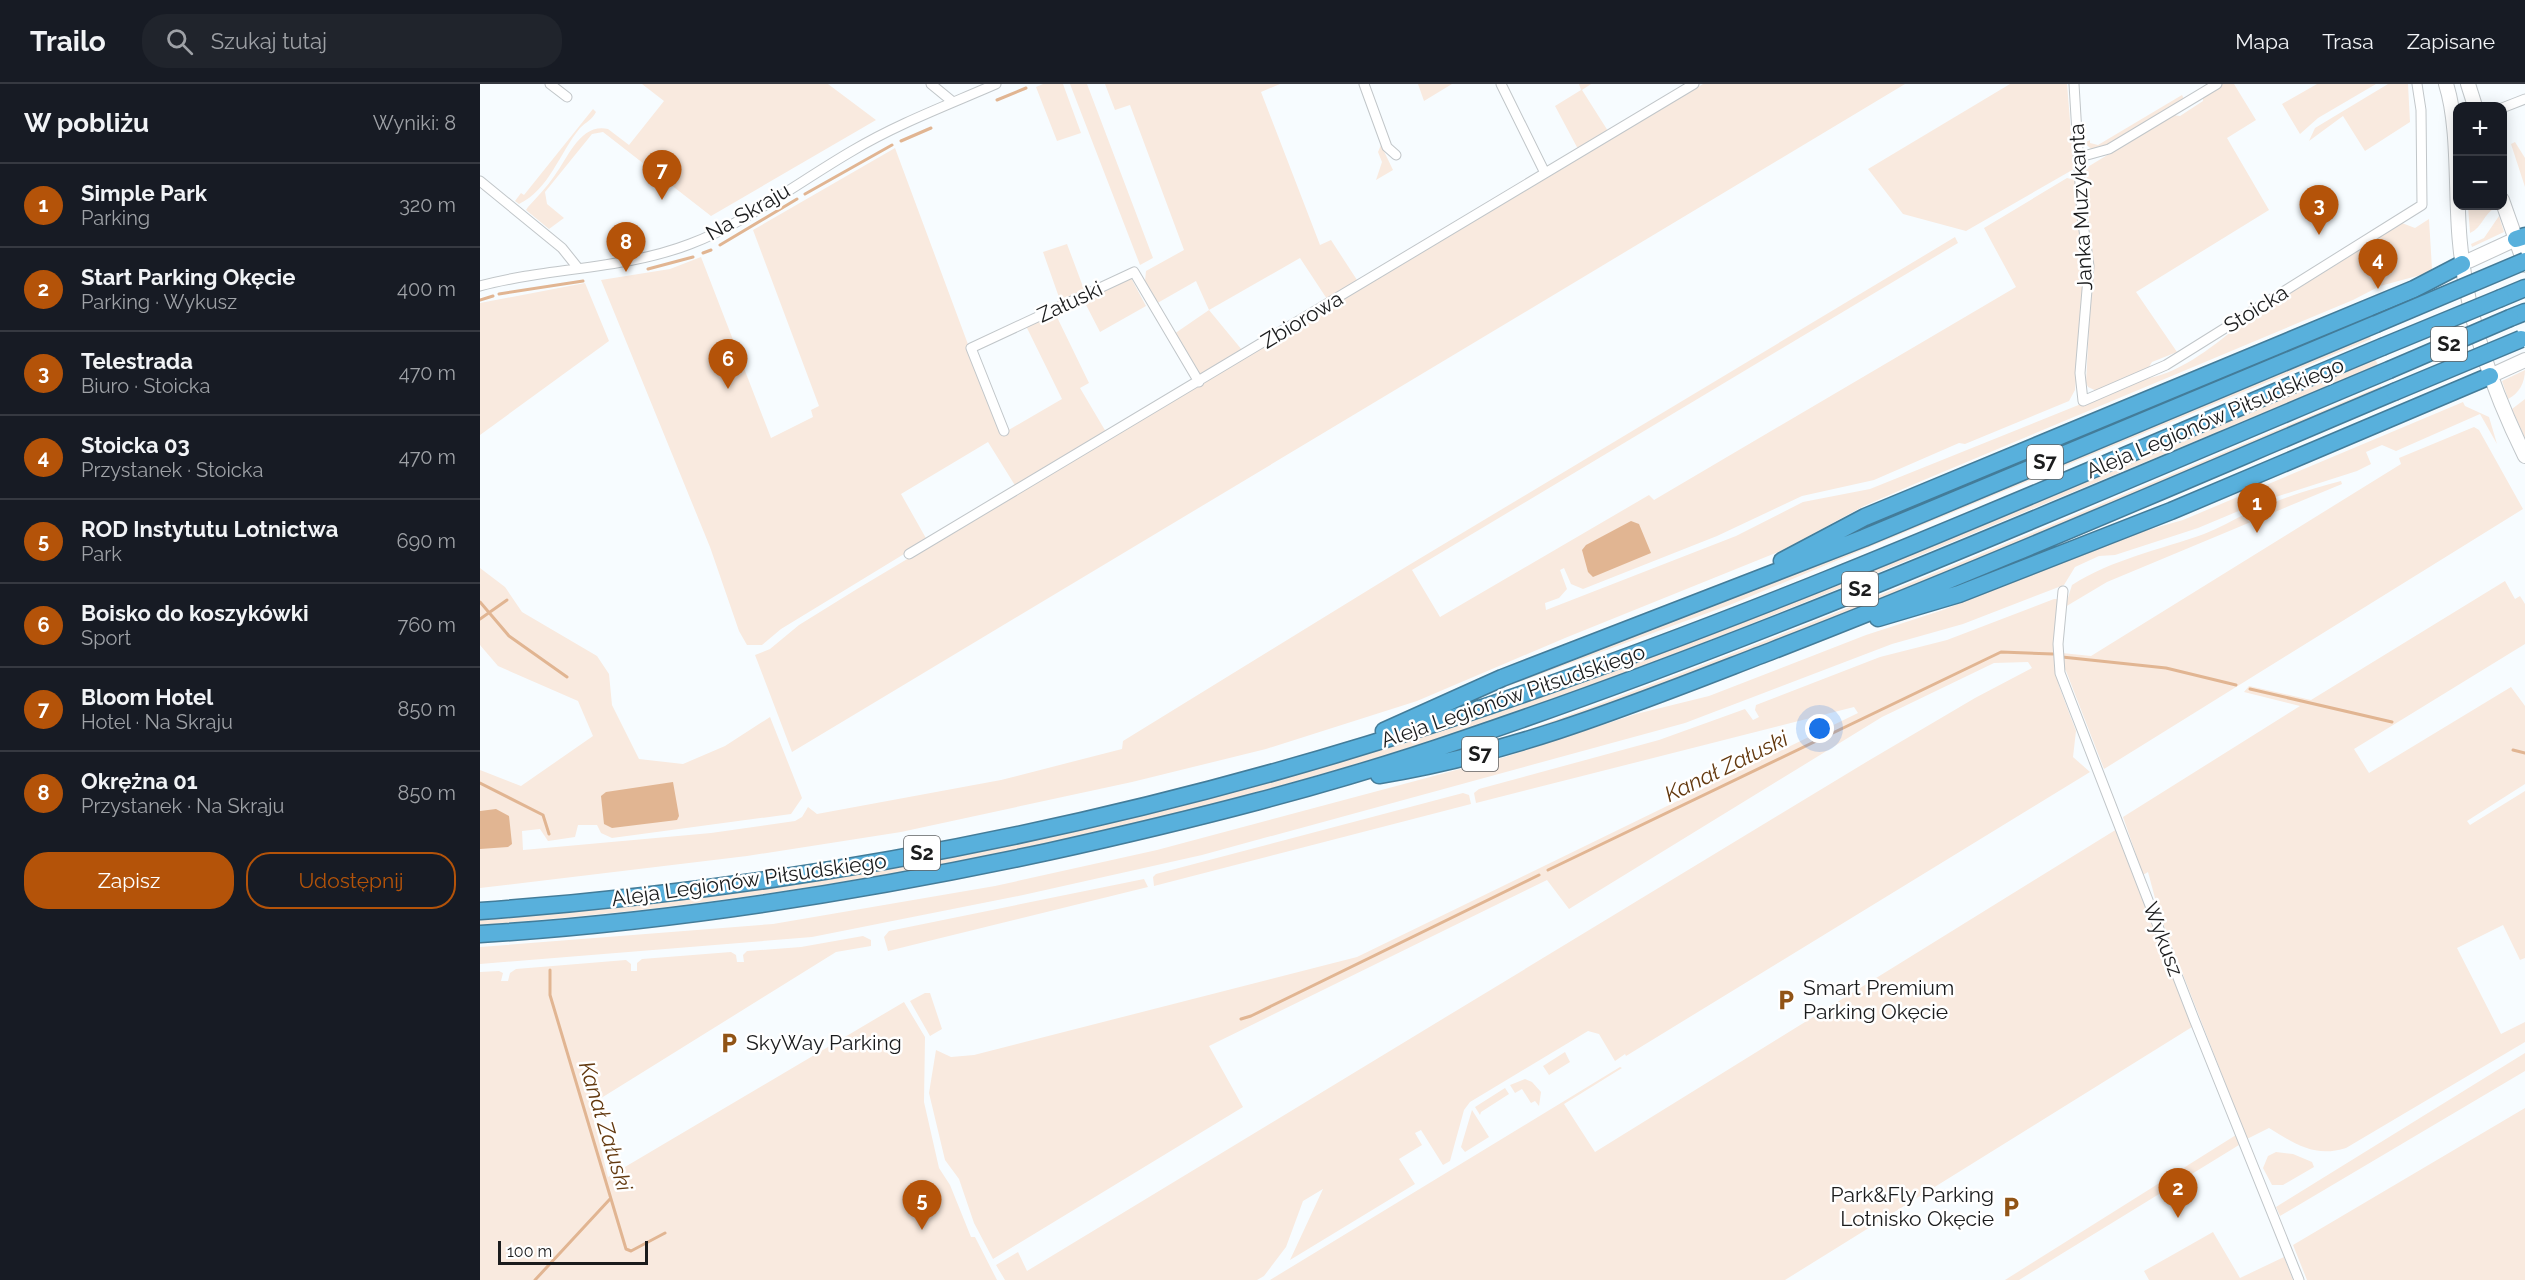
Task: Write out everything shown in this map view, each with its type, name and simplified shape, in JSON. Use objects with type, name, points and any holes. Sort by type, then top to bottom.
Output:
[{"type":"highway","name":"S7","points":[[1338,753],[1502,678],[1713,598],[2525,263]]},
{"type":"highway","points":[[1713,598],[1865,517],[2414,289],[2462,264]]},
{"type":"highway","name":"Aleja Legionów Piłsudskiego","points":[[480,911],[696,888],[967,845],[1178,798],[1338,753],[1532,691],[1723,620],[2525,288]]},
{"type":"highway","name":"Aleja Legionów Piłsudskiego","points":[[480,934],[544,930],[698,913],[855,889],[977,867],[1144,831],[1322,783],[1460,741],[1614,687],[1831,602],[2517,315]]},
{"type":"highway","name":"S7","points":[[1322,783],[1421,768],[1534,740],[1824,630],[2525,338]]},
{"type":"highway","points":[[1824,630],[1888,615],[1959,594],[2171,511],[2490,376]]},
{"type":"main road","points":[[2446,84],[2452,117],[2462,264],[2473,321],[2490,376],[2525,456]]},
{"type":"main road","points":[[2468,84],[2474,102]]},
{"type":"main road","points":[[2507,210],[2521,238],[2525,263]]},
{"type":"main road","points":[[2462,264],[2521,238]]},
{"type":"main road","points":[[2490,376],[2525,360]]},
{"type":"street","points":[[550,84],[567,97]]},
{"type":"street","points":[[931,84],[954,102]]},
{"type":"street","name":"Na Skraju","points":[[480,286],[578,268],[620,263],[690,244],[727,226],[860,146],[996,84]]},
{"type":"street","points":[[1364,84],[1387,147],[1396,155]]},
{"type":"street","points":[[1501,84],[1545,173]]},
{"type":"street","name":"Zbiorowa","points":[[909,554],[1694,84]]},
{"type":"street","name":"Janka Muzykanta","points":[[2074,84],[2082,216],[2089,266],[2080,373],[2083,401]]},
{"type":"street","points":[[2080,157],[2109,149],[2217,84]]},
{"type":"street","name":"Stoicka","points":[[2083,401],[2166,365],[2422,205],[2421,110],[2417,84]]},
{"type":"street","points":[[2507,106],[2525,99]]},
{"type":"street","points":[[480,181],[562,248],[578,268]]},
{"type":"street","name":"Załuski","points":[[1004,431],[971,348],[1134,272],[1199,382]]},
{"type":"street","name":"Wykusz","points":[[2064,591],[2058,644],[2060,673],[2194,1019],[2299,1280]]},
{"type":"shaded area","points":[[642,84],[828,84],[876,120],[711,216],[603,132],[592,134],[545,192],[547,204],[564,218],[549,229],[526,210],[552,179],[582,136],[590,131],[608,129],[629,145],[664,101]]},
{"type":"shaded area","points":[[1043,84],[1063,84],[1081,133],[1057,141],[1036,87]]},
{"type":"shaded area","points":[[1070,84],[1087,84],[1153,258],[1140,265]]},
{"type":"shaded area","points":[[1105,84],[1280,84],[1261,92],[1320,245],[1331,240],[1357,280],[1327,299],[1300,258],[1209,310],[1196,281],[1154,305],[1145,281],[1146,271],[1184,250],[1130,105],[1115,110]]},
{"type":"shaded area","points":[[1418,84],[1452,84],[1424,101]]},
{"type":"shaded area","points":[[1579,84],[1591,84],[1582,90],[1608,131],[1578,149],[1555,106],[1581,90]]},
{"type":"shaded area","points":[[1703,84],[1905,84],[792,752],[755,655],[770,649],[799,625],[857,589]]},
{"type":"shaded area","points":[[2010,84],[2067,84],[2074,169],[1966,231],[1903,214],[1868,169]]},
{"type":"shaded area","points":[[2223,84],[2234,84],[2256,120],[2227,138],[2269,210],[2136,292],[2177,352],[2152,362],[2145,373],[2099,392],[2088,387],[2086,383],[2092,270],[2086,168],[2173,115],[2180,116],[2203,101],[2203,96]]},
{"type":"shaded area","points":[[2317,84],[2376,84],[2318,118],[2300,134],[2282,104]]},
{"type":"shaded area","points":[[2388,84],[2408,84],[2410,122],[2365,151],[2343,116],[2309,141],[2315,128]]},
{"type":"shaded area","points":[[2182,95],[2185,101],[2102,150],[2094,151],[2084,143],[2090,140],[2090,143],[2098,145]]},
{"type":"shaded area","points":[[593,109],[596,112],[594,115],[580,128],[538,190],[519,204],[515,201],[521,193],[524,195]]},
{"type":"shaded area","points":[[2515,142],[2525,158],[2525,187],[2511,144]]},
{"type":"shaded area","points":[[1381,145],[1393,170],[1376,180],[1382,162],[1378,152]]},
{"type":"shaded area","points":[[895,148],[969,347],[1007,431],[1062,399],[1026,326],[1055,313],[1089,383],[1080,388],[1106,432],[1016,487],[988,442],[901,494],[927,540],[781,629],[762,645],[747,645],[739,631],[710,547],[601,280],[670,269],[701,257],[771,438],[813,417],[811,410],[819,406],[753,230]]},
{"type":"shaded area","points":[[2067,178],[2075,180],[2085,278],[2075,390],[2069,401],[1965,444],[1959,443],[1874,480],[1802,496],[1717,536],[1583,589],[1571,584],[1564,568],[1560,570],[1567,589],[1559,598],[1545,603],[1546,610],[1736,536],[1803,502],[1870,489],[2143,379],[2168,372],[2193,359],[2237,327],[2402,223],[2415,228],[2429,219],[2432,269],[2428,273],[2380,286],[2353,300],[1919,482],[1864,506],[1783,550],[1417,701],[1266,749],[1132,782],[901,832],[747,856],[480,888],[480,770],[521,786],[593,736],[578,701],[498,666],[480,645],[480,568],[505,587],[522,612],[597,656],[609,674],[612,705],[639,759],[683,764],[725,746],[770,717],[802,798],[791,814],[612,838],[601,833],[597,825],[578,825],[575,837],[548,841],[540,829],[522,831],[523,850],[711,833],[795,821],[802,817],[808,807],[817,814],[1001,780],[1122,749],[1123,741],[1409,565],[1955,237],[1958,243],[1412,570],[1440,617],[1649,495],[1654,500],[2016,287],[1984,228]]},
{"type":"shaded area","points":[[2468,210],[2492,210],[2477,228],[2470,233]]},
{"type":"shaded area","points":[[2499,216],[2504,232],[2472,247],[2471,244],[2484,238]]},
{"type":"shaded area","points":[[1067,244],[1085,292],[1061,303],[1043,252]]},
{"type":"shaded area","points":[[1130,276],[1146,306],[1100,332],[1083,299]]},
{"type":"shaded area","points":[[585,283],[609,341],[480,435],[480,303]]},
{"type":"shaded area","points":[[1209,310],[1242,350],[1201,376],[1197,374],[1174,334]]},
{"type":"shaded area","points":[[2369,335],[2371,339],[1732,604],[1484,695],[1845,552]]},
{"type":"shaded area","points":[[2375,359],[2378,365],[1756,622],[1571,693],[1382,756],[1160,817],[936,866],[708,902],[480,925],[480,920],[708,895],[935,859],[1160,811],[1381,750],[1573,685],[1762,613],[1948,538]]},
{"type":"shaded area","points":[[2525,370],[2521,387],[2508,399],[2502,381]]},
{"type":"shaded area","points":[[2381,386],[2383,391],[1897,594],[1565,722],[1499,740],[1722,658],[1943,570]]},
{"type":"shaded area","points":[[2525,399],[2525,438],[2512,409]]},
{"type":"shaded area","points":[[2463,402],[2465,406],[2489,417],[2497,444],[2480,414],[2396,451],[2382,445],[2366,452],[2371,464],[2357,471],[2260,502],[2198,528],[2115,555],[2099,556],[2075,567],[2064,585],[1963,624],[1892,644],[1685,723],[1202,855],[1023,895],[812,937],[480,964],[480,947],[773,924],[995,886],[1157,850],[1505,757],[1636,714],[1709,696],[1866,635],[1943,610],[2123,537],[2183,520]]},
{"type":"shaded area","points":[[2474,427],[2479,430],[2523,509],[2104,769],[2061,663],[2062,653],[2091,656],[2401,464],[2399,458]]},
{"type":"shaded area","points":[[2341,481],[2342,484],[2107,582],[2065,607],[2072,585],[2104,568],[2204,534],[2283,499]]},
{"type":"shaded area","points":[[1631,521],[1639,524],[1651,553],[1593,577],[1588,572],[1582,550],[1586,545]]},
{"type":"shaded area","points":[[2505,581],[2515,599],[2520,596],[2525,604],[2525,644],[2354,749],[2369,773],[2511,687],[2525,706],[2525,784],[2467,821],[2470,825],[2525,791],[2525,958],[2520,960],[2503,925],[2457,948],[2501,1034],[2525,1022],[2525,1042],[2346,1148],[2325,1151],[2306,1148],[2269,1128],[2247,1139],[2159,913],[2148,872],[2143,875],[2123,817],[2300,706],[2244,692],[2249,686],[2311,700]]},
{"type":"shaded area","points":[[2058,599],[2055,662],[2059,686],[2076,731],[2073,757],[2090,772],[1626,1056],[1625,1054],[1615,1061],[1599,1034],[1588,1031],[1470,1102],[1464,1110],[1450,1161],[1443,1165],[1421,1130],[1415,1133],[1422,1145],[1399,1159],[1415,1184],[1290,1260],[1323,1189],[1303,1201],[1286,1247],[1264,1276],[1257,1280],[1005,1280],[996,1265],[1018,1252],[1027,1271],[1868,761],[1975,698],[2032,668],[2028,662],[1994,663],[1882,717],[1569,909],[1547,880],[1209,1046],[1243,1107],[993,1259],[974,1223],[959,1179],[945,1160],[929,1093],[936,1050],[951,1057],[974,1055],[1357,957],[1858,713],[1854,707],[1476,803],[1474,793],[1479,789],[1659,740],[1745,709],[1753,720],[1759,717],[1755,710],[1756,705],[1880,657],[1947,640]]},
{"type":"shaded area","points":[[673,782],[679,816],[677,820],[612,828],[604,824],[601,796],[606,792]]},
{"type":"shaded area","points":[[1463,793],[1469,795],[1471,804],[1154,886],[1153,877],[1156,874]]},
{"type":"shaded area","points":[[496,809],[509,816],[512,844],[508,847],[480,849],[480,811]]},
{"type":"shaded area","points":[[2117,829],[2192,1027],[1785,1280],[1270,1280],[1620,1067],[1622,1068],[1564,1104],[1595,1152]]},
{"type":"shaded area","points":[[1144,879],[1148,887],[888,951],[884,937],[889,931]]},
{"type":"shaded area","points":[[863,936],[871,940],[871,946],[836,952],[590,1105],[608,1177],[904,1002],[925,1037],[924,1102],[939,1168],[950,1185],[971,1237],[975,1237],[997,1280],[480,1280],[480,972],[499,971],[503,973],[501,981],[508,981],[510,973],[516,969],[626,960],[631,964],[631,971],[637,971],[637,963],[642,959],[731,952],[736,955],[737,962],[744,962],[743,955],[747,951],[801,947]]},
{"type":"shaded area","points":[[925,993],[930,993],[942,1029],[930,1036],[910,1001]]},
{"type":"shaded area","points":[[1565,1052],[1570,1062],[1549,1075],[1543,1066]]},
{"type":"shaded area","points":[[2525,1053],[2525,1071],[2280,1216],[2276,1207]]},
{"type":"shaded area","points":[[1525,1079],[1532,1082],[1541,1092],[1539,1106],[1535,1101],[1531,1103],[1522,1089],[1515,1093],[1510,1085]]},
{"type":"shaded area","points":[[1505,1088],[1509,1094],[1481,1112],[1480,1115],[1475,1107]]},
{"type":"shaded area","points":[[2525,1108],[2525,1280],[2307,1280],[2293,1245]]},
{"type":"shaded area","points":[[1472,1110],[1489,1137],[1465,1152],[1461,1147]]},
{"type":"shaded area","points":[[2236,1135],[2239,1145],[2019,1280],[2005,1280]]},
{"type":"shaded area","points":[[2276,1152],[2293,1154],[2312,1162],[2314,1167],[2283,1185],[2272,1185],[2263,1168],[2268,1156]]},
{"type":"shaded area","points":[[2213,1232],[2240,1278],[2284,1257],[2293,1280],[2149,1280],[2144,1271]]},
{"type":"waterway","points":[[997,100],[1026,88]]},
{"type":"waterway","points":[[901,141],[931,128]]},
{"type":"waterway","points":[[805,194],[892,145]]},
{"type":"waterway","points":[[720,245],[797,199]]},
{"type":"waterway","points":[[703,253],[711,250]]},
{"type":"waterway","points":[[648,269],[693,257]]},
{"type":"waterway","points":[[499,294],[583,281]]},
{"type":"waterway","points":[[480,300],[493,296]]},
{"type":"waterway","points":[[480,619],[507,600]]},
{"type":"waterway","points":[[480,602],[509,636],[567,677]]},
{"type":"waterway","name":"Kanał Załuski","points":[[1548,870],[2001,652],[2053,654]]},
{"type":"waterway","name":"Kanał Załuski","points":[[2062,657],[2166,668],[2236,685]]},
{"type":"waterway","name":"Kanał Załuski","points":[[2250,689],[2392,722]]},
{"type":"waterway","name":"Kanał Załuski","points":[[2513,750],[2525,753]]},
{"type":"waterway","name":"Kanał Załuski","points":[[480,783],[543,815],[549,834]]},
{"type":"waterway","name":"Kanał Załuski","points":[[1241,1019],[1539,875]]},
{"type":"waterway","name":"Kanał Załuski","points":[[550,970],[550,995],[626,1249],[631,1251],[665,1233]]},
{"type":"waterway","points":[[535,1280],[610,1199]]},
{"type":"place","name":"Bloom Hotel","points":[[662,200]]},
{"type":"place","name":"Telestrada","points":[[2319,235]]},
{"type":"place","name":"Okrężna 01","points":[[626,272]]},
{"type":"place","name":"Stoicka 03","points":[[2378,289]]},
{"type":"place","name":"Boisko do koszykówki","points":[[728,389]]},
{"type":"place","name":"Simple Park","points":[[2257,533]]},
{"type":"place","name":"Smart Premium Parking Okęcie","points":[[1786,1000]]},
{"type":"place","name":"SkyWay Parking","points":[[729,1043]]},
{"type":"place","name":"Park&Fly Parking Lotnisko Okęcie","points":[[2011,1207]]},
{"type":"place","name":"Start Parking Okęcie","points":[[2178,1218]]},
{"type":"place","name":"ROD Instytutu Lotnictwa","points":[[922,1230]]}]
